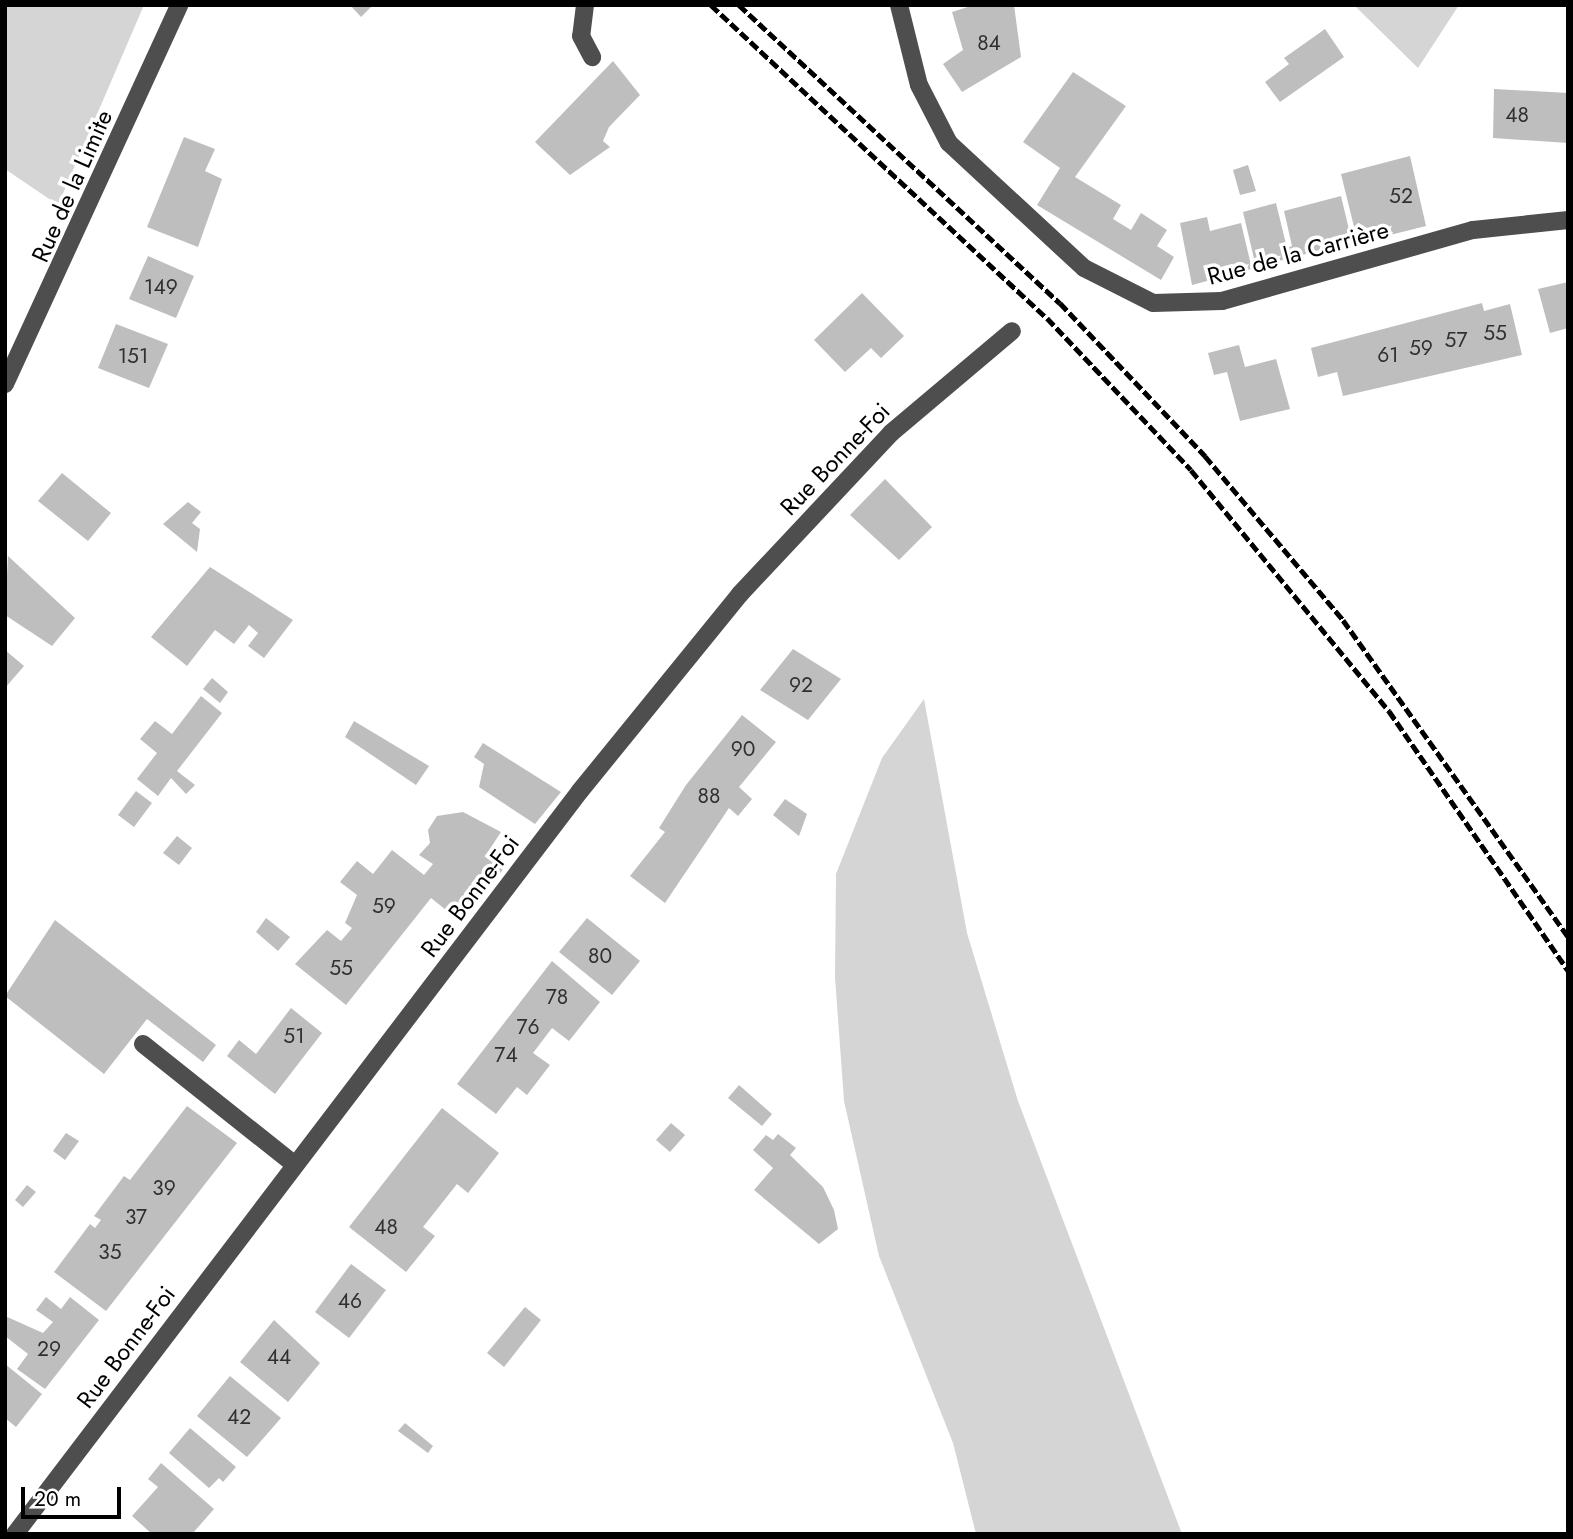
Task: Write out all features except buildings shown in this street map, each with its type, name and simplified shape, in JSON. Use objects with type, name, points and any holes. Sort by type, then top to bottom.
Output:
[{"type":"street","name":"Rue de la Limite","points":[[5,383],[179,5]]},
{"type":"street","points":[[584,5],[582,36],[592,57]]},
{"type":"street","name":"Rue de la Carrière","points":[[899,5],[919,85],[949,143],[1084,268],[1153,303],[1222,301],[1473,230],[1568,220]]},
{"type":"street","name":"Rue Bonne-Foi","points":[[15,1534],[295,1165],[740,593],[891,433],[1012,331]]},
{"type":"street","points":[[143,1044],[295,1165]]},
{"type":"shaded area","points":[[5,5],[144,5],[58,205],[5,169]]},
{"type":"shaded area","points":[[1354,5],[1459,5],[1418,68]]},
{"type":"shaded area","points":[[924,699],[967,933],[1018,1101],[1182,1534],[976,1534],[953,1443],[879,1256],[844,1101],[835,977],[836,874],[882,758]]},
{"type":"railway","points":[[711,5],[1047,318],[1191,470],[1389,711],[1568,970]]},
{"type":"railway","points":[[739,5],[1060,303],[1205,456],[1343,620],[1568,937]]}]
